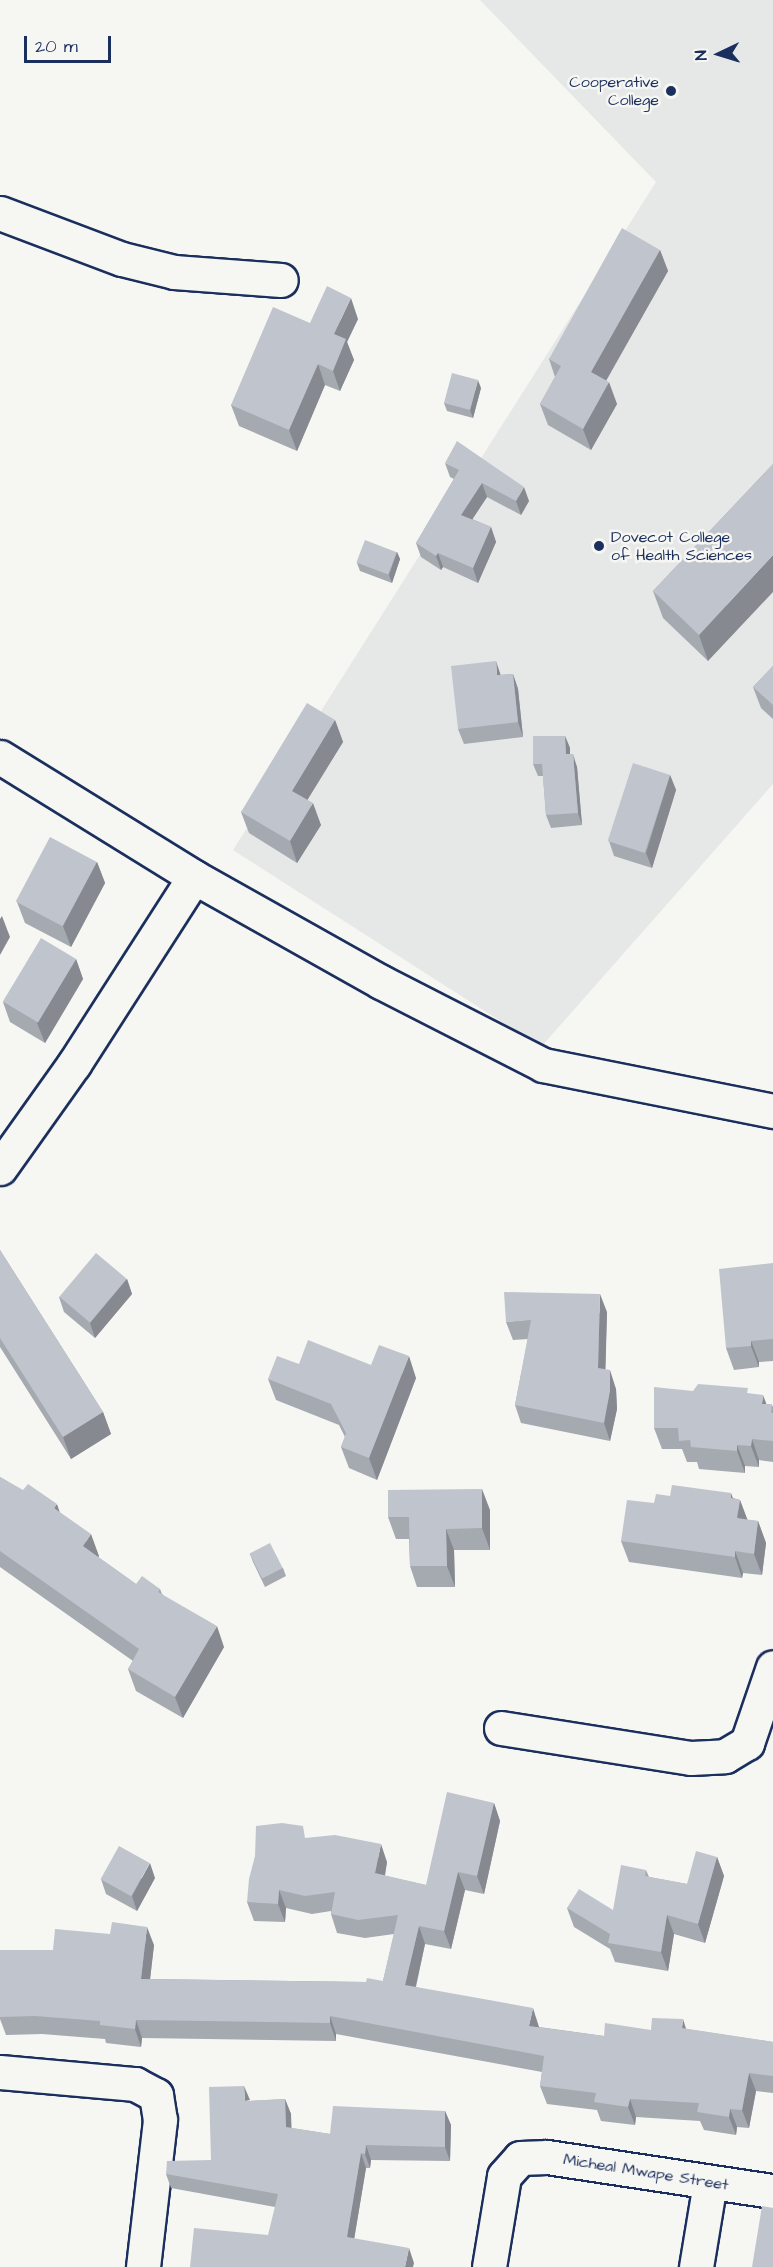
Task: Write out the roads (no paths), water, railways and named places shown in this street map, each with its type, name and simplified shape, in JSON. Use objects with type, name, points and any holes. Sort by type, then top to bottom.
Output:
[{"type":"street","points":[[0,213],[73,242],[174,272],[281,280]]},
{"type":"street","points":[[0,757],[194,877],[381,982],[543,1065],[773,1112]]},
{"type":"street","points":[[0,1168],[75,1064],[194,877]]},
{"type":"street","points":[[501,1728],[691,1758],[725,1756],[747,1743],[773,1667]]},
{"type":"street","points":[[0,2072],[135,2084],[156,2096],[160,2120],[143,2267]]},
{"type":"street","name":"Micheal Mwape Street","points":[[489,2267],[504,2176],[520,2158],[546,2157],[773,2191]]},
{"type":"street","points":[[696,2267],[710,2182]]},
{"type":"place","name":"Cooperative College","points":[[671,91]]},
{"type":"place","name":"Dovecot College of Health Sciences","points":[[599,546]]}]
